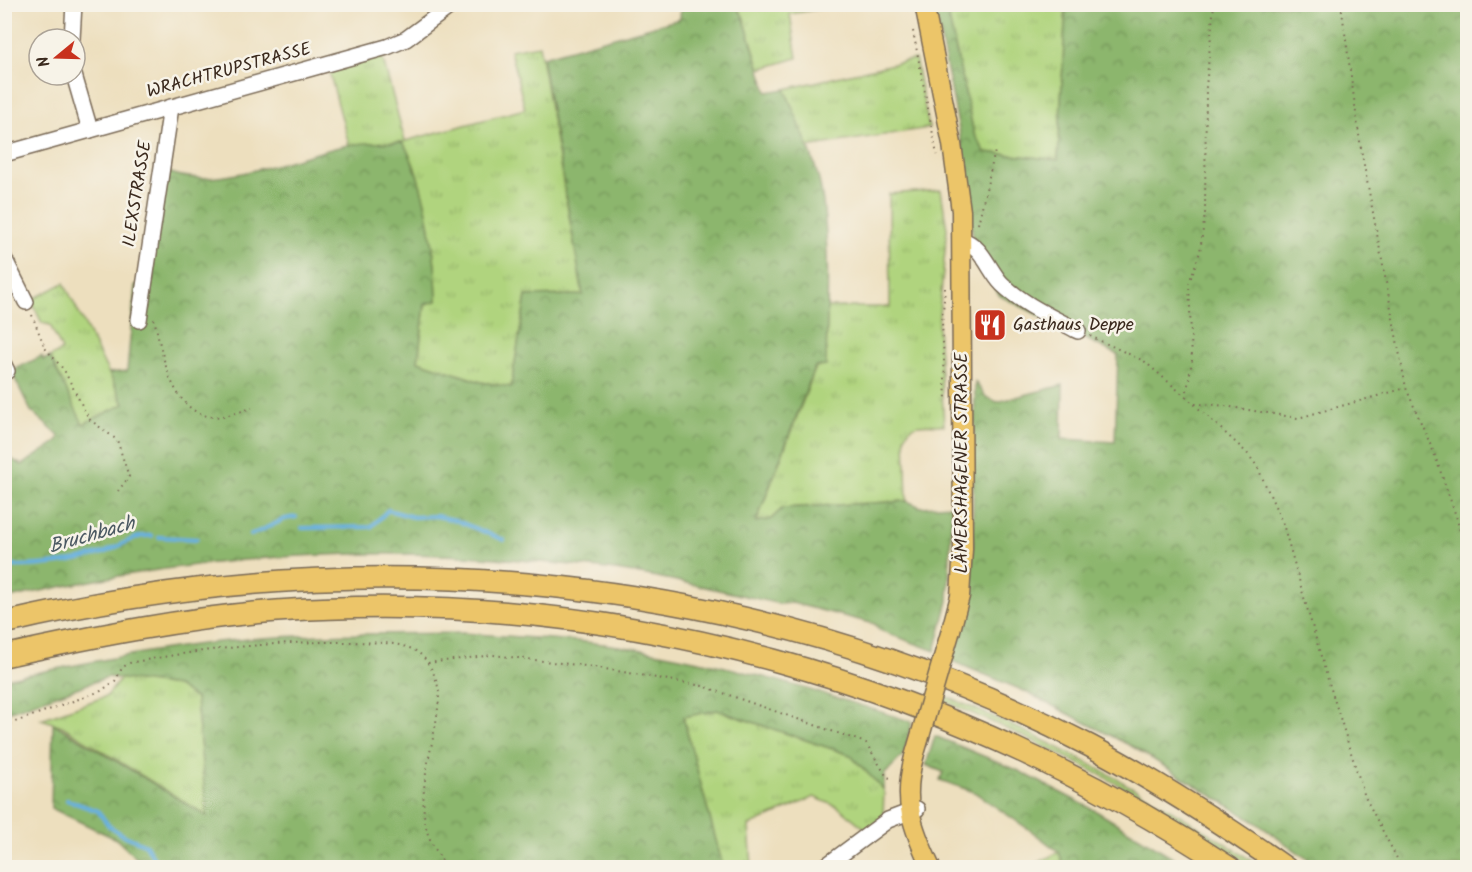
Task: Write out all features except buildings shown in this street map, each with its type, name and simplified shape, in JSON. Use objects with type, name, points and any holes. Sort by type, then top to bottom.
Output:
[{"type":"highway","points":[[4,622],[162,592],[283,579],[391,576],[473,579],[520,581],[623,593],[728,614],[828,641],[890,660],[981,696],[1062,732],[1120,763],[1180,797],[1286,867]]},
{"type":"highway","points":[[4,656],[154,626],[277,611],[345,608],[448,609],[551,617],[630,627],[709,643],[810,668],[935,712],[984,732],[1092,784],[1230,867]]},
{"type":"main road","name":"LÄMERSHAGENER STRASSE","points":[[924,4],[952,144],[967,242],[963,549],[960,596],[908,783],[913,810],[931,867]]},
{"type":"street","points":[[73,27],[74,4]]},
{"type":"street","name":"WRACHTRUPSTRASSE","points":[[4,154],[387,46],[406,39],[453,4]]},
{"type":"street","points":[[77,87],[90,130]]},
{"type":"street","name":"ILEXSTRASSE","points":[[139,320],[171,107]]},
{"type":"street","points":[[967,242],[1010,291],[1041,312],[1078,331]]},
{"type":"street","points":[[4,258],[26,302]]},
{"type":"street","points":[[823,867],[888,820],[913,810]]},
{"type":"path","points":[[1186,397],[1192,361],[1190,283],[1200,252],[1205,214],[1206,87],[1214,4]]},
{"type":"path","points":[[1341,4],[1361,149],[1406,388],[1441,474],[1467,560]]},
{"type":"path","points":[[912,23],[938,160]]},
{"type":"path","points":[[967,242],[995,151]]},
{"type":"path","points":[[26,302],[45,348],[63,369],[88,419],[117,440],[129,477],[118,491]]},
{"type":"path","points":[[152,312],[163,363],[175,390],[191,406],[206,416],[224,416],[252,408]]},
{"type":"path","points":[[1078,331],[1144,361],[1247,453],[1271,494],[1283,524],[1365,797],[1402,867]]},
{"type":"path","points":[[1194,404],[1218,405],[1282,418],[1298,418],[1406,388]]},
{"type":"path","points":[[4,726],[101,691],[115,681],[122,668],[129,663],[192,651],[284,643],[372,643],[403,646],[416,651],[428,663],[435,677],[439,694],[422,800],[427,833],[446,867]]},
{"type":"path","points":[[428,663],[494,655],[594,667],[703,686],[866,743],[887,777],[908,783]]},
{"type":"green space","points":[[681,5],[735,5],[743,16],[767,92],[785,89],[813,159],[821,188],[827,263],[826,366],[815,367],[756,522],[771,519],[783,508],[907,501],[921,507],[952,505],[948,601],[935,651],[879,630],[875,624],[792,603],[780,604],[608,569],[464,556],[332,555],[200,564],[135,573],[5,599],[4,455],[22,465],[58,441],[59,436],[31,411],[11,371],[42,356],[43,360],[50,357],[83,424],[124,404],[109,373],[127,371],[135,286],[140,284],[165,170],[183,176],[205,178],[255,170],[348,145],[403,142],[424,198],[432,240],[436,282],[437,301],[425,304],[418,361],[481,382],[511,387],[526,296],[583,295],[542,57],[680,19]]},
{"type":"green space","points":[[735,5],[841,5],[790,14],[797,58],[760,69],[743,16]]},
{"type":"green space","points":[[934,5],[946,5],[974,134],[985,152],[1058,160],[1066,5],[1467,5],[1467,867],[1319,867],[1255,822],[1133,747],[1022,690],[952,661],[972,592],[975,382],[986,397],[997,402],[1063,385],[1062,439],[1115,442],[1118,355],[1000,296],[976,260],[960,134]]},
{"type":"green space","points":[[946,5],[1066,5],[1058,160],[985,152],[974,134]]},
{"type":"green space","points":[[539,45],[583,295],[526,296],[511,387],[481,382],[418,361],[425,304],[437,301],[432,240],[418,177],[403,142],[349,145],[329,71],[382,56],[405,141],[525,109],[510,50]]},
{"type":"green space","points":[[915,59],[929,128],[807,147],[785,89]]},
{"type":"green space","points":[[941,190],[947,229],[938,326],[944,425],[916,426],[911,428],[905,437],[907,501],[783,508],[771,519],[756,523],[816,367],[826,366],[827,307],[890,307],[889,194]]},
{"type":"green space","points":[[64,283],[124,404],[83,425],[50,357],[62,350],[50,325],[42,323],[31,300]]},
{"type":"green space","points":[[464,633],[587,642],[682,657],[760,676],[912,722],[904,754],[884,775],[884,790],[850,755],[717,710],[683,717],[723,867],[147,868],[116,839],[51,808],[53,723],[207,816],[196,699],[177,686],[108,677],[5,713],[5,679],[126,656],[218,642],[276,637]]},
{"type":"green space","points":[[121,678],[177,686],[196,699],[207,816],[62,726],[41,719],[107,696]]},
{"type":"green space","points":[[945,696],[1028,733],[1108,774],[1185,818],[1261,867],[1253,867],[1179,819],[1103,776],[1025,737],[944,701]]},
{"type":"green space","points":[[717,710],[850,755],[884,790],[883,817],[867,830],[838,807],[814,797],[749,826],[752,867],[723,867],[683,717]]},
{"type":"green space","points":[[935,736],[1017,770],[1096,811],[1189,867],[1064,867],[1059,852],[1034,833],[974,792],[940,780],[943,772],[926,765]]},
{"type":"green space","points":[[1059,852],[1064,867],[1027,868]]},
{"type":"waterway","name":"Bruchbach","points":[[302,528],[371,527],[388,510],[413,517],[436,516],[455,520],[504,540]]},
{"type":"waterway","name":"Bruchbach","points":[[251,535],[285,519],[296,517]]},
{"type":"waterway","name":"Bruchbach","points":[[4,566],[67,562],[103,553],[139,537],[152,536]]},
{"type":"waterway","name":"Bruchbach","points":[[159,537],[197,539]]},
{"type":"waterway","points":[[67,800],[98,811],[109,826],[146,845],[159,868]]},
{"type":"place","name":"Gasthaus Deppe","points":[[990,325]]}]
